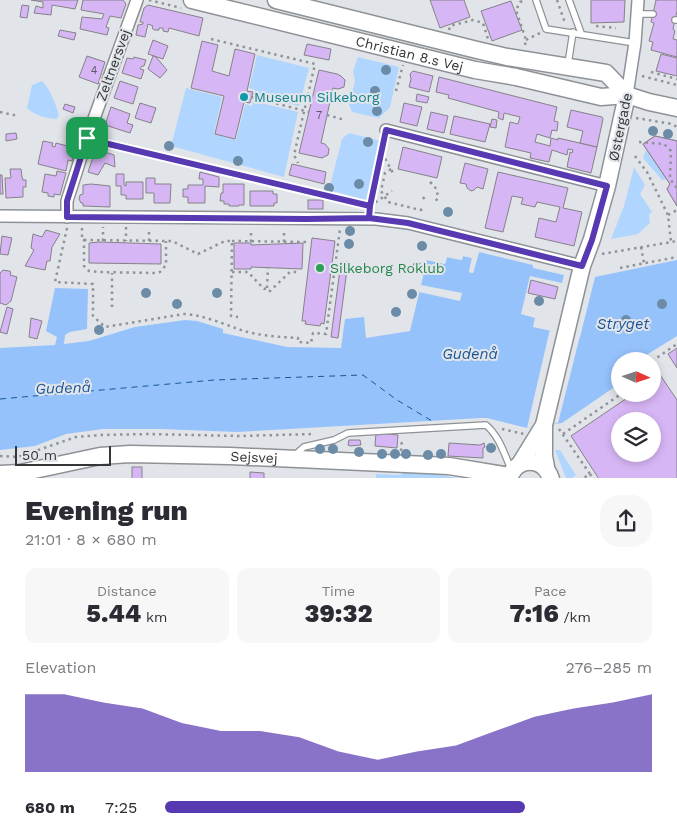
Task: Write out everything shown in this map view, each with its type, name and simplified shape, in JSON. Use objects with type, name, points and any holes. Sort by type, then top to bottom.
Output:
[{"type":"street","name":"Zeltnersvej","points":[[73,217],[67,201],[87,138],[137,0]]},
{"type":"street","name":"Christian 8.s Vej","points":[[192,0],[406,54],[601,98],[628,95],[648,102],[677,108]]},
{"type":"street","name":"Christian 8.s Vej","points":[[276,0],[507,57],[606,73],[628,95]]},
{"type":"street","name":"Østergade","points":[[513,472],[540,432],[582,266],[592,240],[607,186],[628,95],[635,43],[638,0]]},
{"type":"street","points":[[386,130],[607,186]]},
{"type":"street","points":[[0,216],[369,218],[408,223],[582,266]]},
{"type":"street","name":"Østergade","points":[[540,432],[548,473]]},
{"type":"street","name":"Sejsvej","points":[[0,474],[20,472],[100,456],[130,454],[292,458],[449,466],[513,472],[525,462],[536,462],[548,473]]},
{"type":"lane","points":[[536,0],[546,29],[635,43]]},
{"type":"lane","points":[[569,0],[581,33]]},
{"type":"lane","points":[[638,14],[652,14]]},
{"type":"lane","points":[[567,66],[571,32]]},
{"type":"lane","points":[[292,458],[304,447],[334,440],[348,433],[486,425],[499,440],[513,472]]},
{"type":"path","points":[[523,59],[526,40],[516,10],[520,2],[526,0]]},
{"type":"path","points":[[557,0],[571,32]]},
{"type":"path","points":[[445,42],[450,26],[473,20],[483,24],[488,40]]},
{"type":"path","points":[[596,26],[616,28]]},
{"type":"path","points":[[526,40],[546,29]]},
{"type":"path","points":[[211,40],[315,64],[294,155],[298,163]]},
{"type":"path","points":[[396,91],[406,54]]},
{"type":"path","points":[[631,72],[650,79],[677,85]]},
{"type":"path","points":[[651,72],[677,79]]},
{"type":"path","points":[[251,97],[309,112]]},
{"type":"path","points":[[0,112],[18,116]]},
{"type":"path","points":[[327,115],[344,120]]},
{"type":"path","points":[[624,116],[672,124],[677,127]]},
{"type":"path","points":[[369,218],[386,130]]},
{"type":"path","points":[[87,138],[370,206]]},
{"type":"path","points":[[639,142],[664,144],[671,152],[670,179],[677,188]]},
{"type":"path","points":[[382,152],[393,173]]},
{"type":"path","points":[[635,156],[647,172],[668,215],[671,242]]},
{"type":"path","points":[[391,169],[385,173],[381,191],[388,202],[420,210],[424,209]]},
{"type":"path","points":[[430,182],[436,188],[438,194],[438,198],[434,203]]},
{"type":"path","points":[[370,206],[392,191]]},
{"type":"path","points":[[668,215],[677,210]]},
{"type":"path","points":[[73,217],[82,240],[84,240],[84,266],[89,271],[160,272],[166,265],[166,241]]},
{"type":"path","points":[[73,217],[55,282],[93,284],[93,316],[105,327],[184,314],[196,315],[246,332],[264,336],[298,338],[298,342],[311,343],[312,333],[326,334],[342,219]]},
{"type":"path","points":[[84,240],[176,242],[198,254],[225,241],[308,242]]},
{"type":"path","points":[[602,254],[677,241]]},
{"type":"path","points":[[232,242],[231,316],[238,317]]},
{"type":"path","points":[[641,247],[644,263]]},
{"type":"path","points":[[620,268],[677,257]]},
{"type":"path","points":[[267,288],[268,267]]},
{"type":"path","points":[[112,272],[112,307]]},
{"type":"path","points":[[232,272],[248,272],[264,290],[267,288],[270,291],[290,272],[300,272]]},
{"type":"path","points":[[661,355],[677,344]]},
{"type":"path","points":[[563,434],[611,400]]},
{"type":"path","points":[[486,425],[540,432]]},
{"type":"path","points":[[234,436],[318,434]]},
{"type":"path","points":[[566,438],[593,478]]},
{"type":"path","points":[[582,478],[590,474]]},
{"type":"shaded area","points":[[257,55],[309,68],[299,106],[253,95],[255,90],[249,88]]},
{"type":"shaded area","points":[[358,57],[399,67],[390,107],[379,118],[352,112],[349,105],[355,81],[353,71]]},
{"type":"shaded area","points":[[42,81],[48,88],[54,101],[59,115],[57,119],[41,116],[27,108],[32,85]]},
{"type":"shaded area","points":[[186,88],[222,97],[214,134],[236,140],[245,104],[252,106],[253,101],[298,112],[284,177],[171,146]]},
{"type":"shaded area","points":[[349,133],[381,141],[366,200],[329,190],[342,139]]},
{"type":"shaded area","points":[[646,150],[666,179],[662,180],[643,158]]},
{"type":"shaded area","points":[[634,167],[645,185],[640,194],[652,212],[649,214],[650,223],[638,234],[611,239],[624,206]]},
{"type":"shaded area","points":[[555,450],[560,450],[576,475],[572,478],[566,478]]},
{"type":"shaded area","points":[[402,473],[437,474],[457,478],[376,478],[376,474],[401,475]]},
{"type":"water","name":"Gudenå","points":[[479,252],[533,265],[533,268],[564,275],[562,283],[530,276],[521,314],[535,318],[533,327],[580,337],[595,277],[677,260],[677,336],[651,352],[611,352],[611,389],[562,423],[527,428],[481,418],[237,432],[103,429],[66,434],[35,446],[0,450],[0,348],[55,345],[57,337],[46,331],[55,288],[88,289],[87,329],[70,332],[65,335],[64,344],[89,341],[135,327],[185,320],[197,321],[223,329],[223,333],[287,347],[341,348],[345,319],[364,317],[366,338],[410,331],[427,260],[445,264],[447,257],[461,260],[463,256],[472,258],[469,272],[473,273]]},
{"type":"pier","points":[[476,251],[479,252],[473,273],[469,272],[472,258],[463,256],[462,260],[447,257],[445,264],[427,260],[427,258],[443,261],[446,254],[460,257],[463,253],[475,258]]},
{"type":"pier","points":[[421,285],[462,293],[460,301],[419,292]]},
{"type":"pier","points":[[580,328],[582,328],[558,423],[527,428],[550,329],[578,334]]},
{"type":"building","points":[[31,0],[78,0],[75,9],[52,5],[51,15],[34,13],[36,6],[43,8],[43,2]]},
{"type":"building","points":[[83,0],[123,0],[126,4],[121,18],[110,16],[106,27],[109,28],[107,35],[80,29],[82,17],[102,19],[104,14],[81,10]]},
{"type":"building","points":[[430,0],[464,0],[470,17],[440,28]]},
{"type":"building","points":[[591,0],[625,0],[624,22],[591,23]]},
{"type":"building","points":[[656,0],[677,0],[673,39],[677,40],[677,57],[651,50],[653,42],[649,41],[654,23],[651,22]]},
{"type":"building","points":[[511,1],[522,30],[492,41],[481,11]]},
{"type":"building","points":[[22,5],[29,6],[27,18],[20,17]]},
{"type":"building","points":[[148,5],[203,18],[199,36],[169,28],[168,32],[163,31],[163,28],[154,30],[153,26],[148,24],[145,37],[136,35],[138,25],[143,24],[143,22],[140,22],[144,8]]},
{"type":"building","points":[[60,30],[76,33],[74,40],[58,36]]},
{"type":"building","points":[[153,40],[168,46],[163,59],[148,54]]},
{"type":"building","points":[[202,41],[218,45],[212,71],[229,76],[235,49],[255,54],[247,91],[253,92],[250,103],[244,102],[235,139],[215,134],[224,96],[191,88]]},
{"type":"building","points":[[307,44],[331,49],[329,60],[304,55]]},
{"type":"building","points":[[661,54],[677,58],[677,76],[656,71]]},
{"type":"building","points":[[87,56],[105,62],[98,84],[79,77]]},
{"type":"building","points":[[153,56],[167,70],[160,78],[148,69]]},
{"type":"building","points":[[134,57],[146,60],[144,66],[140,69],[144,70],[141,79],[122,73],[127,58],[133,59]]},
{"type":"building","points":[[319,70],[337,74],[345,80],[344,87],[333,88],[321,143],[325,144],[329,149],[328,155],[322,158],[299,153]]},
{"type":"building","points":[[413,71],[433,76],[429,92],[409,87],[410,74]]},
{"type":"building","points":[[439,77],[557,107],[554,121],[558,122],[557,131],[552,130],[550,138],[537,134],[535,142],[550,146],[551,138],[558,140],[558,138],[597,147],[591,173],[567,167],[570,152],[572,153],[573,150],[568,149],[567,155],[552,150],[549,162],[530,158],[531,153],[505,147],[510,122],[518,124],[520,117],[504,113],[503,120],[498,118],[499,112],[448,98],[449,95],[436,92]]},
{"type":"building","points":[[120,81],[138,87],[133,104],[114,98]]},
{"type":"building","points":[[417,94],[429,97],[427,103],[416,101]]},
{"type":"building","points":[[140,103],[156,108],[151,123],[135,118]]},
{"type":"building","points":[[404,103],[422,107],[417,126],[400,122]]},
{"type":"building","points":[[65,104],[75,107],[73,113],[63,109]]},
{"type":"building","points":[[111,107],[130,114],[127,123],[133,125],[130,133],[105,125]]},
{"type":"building","points":[[571,110],[602,117],[597,147],[580,143],[583,131],[567,127]]},
{"type":"building","points":[[431,112],[448,116],[444,133],[427,129]]},
{"type":"building","points":[[454,116],[490,124],[485,142],[450,134]]},
{"type":"building","points":[[492,119],[497,120],[496,128],[490,127]]},
{"type":"building","points":[[16,133],[17,139],[6,141],[6,134]]},
{"type":"building","points":[[655,136],[677,141],[677,206],[667,189],[670,184],[643,144]]},
{"type":"building","points":[[655,136],[677,141],[677,206],[667,189],[670,184],[643,144]]},
{"type":"building","points":[[43,141],[53,143],[52,146],[55,147],[56,143],[75,148],[72,161],[68,160],[66,171],[38,164]]},
{"type":"building","points":[[403,147],[442,157],[437,178],[398,169]]},
{"type":"building","points":[[96,149],[114,155],[115,167],[105,163],[98,175],[88,172]]},
{"type":"building","points":[[465,163],[488,169],[483,189],[477,187],[471,191],[467,188],[466,184],[460,183]]},
{"type":"building","points":[[292,164],[326,172],[324,184],[289,175]]},
{"type":"building","points":[[10,169],[21,169],[23,180],[26,180],[26,187],[23,187],[23,197],[6,198],[5,178],[11,178]]},
{"type":"building","points":[[57,171],[66,173],[60,195],[48,196],[48,193],[42,192],[45,174],[56,176]]},
{"type":"building","points":[[200,172],[219,177],[219,187],[205,186],[205,203],[188,203],[188,197],[183,197],[183,189],[188,189],[188,185],[203,185],[203,179],[199,179]]},
{"type":"building","points":[[498,172],[568,188],[563,208],[582,212],[574,246],[535,237],[539,218],[556,222],[560,207],[537,202],[535,207],[521,204],[523,198],[512,196],[503,232],[485,228]]},
{"type":"building","points":[[116,174],[124,174],[124,185],[126,186],[126,182],[143,182],[143,199],[126,199],[126,195],[121,195],[121,186],[116,186]]},
{"type":"building","points":[[0,175],[2,175],[3,194],[0,194]]},
{"type":"building","points":[[146,178],[155,178],[155,184],[171,184],[170,203],[154,203],[154,193],[146,193]]},
{"type":"building","points":[[223,184],[244,184],[244,205],[229,206],[229,204],[224,204],[224,201],[220,201],[221,193],[223,193]]},
{"type":"building","points":[[83,185],[110,186],[110,207],[83,206],[79,199],[80,195],[83,194]]},
{"type":"building","points":[[250,191],[273,191],[273,194],[277,194],[277,203],[274,203],[274,206],[250,206]]},
{"type":"building","points":[[308,200],[323,200],[323,209],[308,209]]},
{"type":"building","points":[[46,230],[60,234],[52,247],[50,261],[47,261],[45,270],[25,266],[34,250],[31,248],[33,234],[42,237]]},
{"type":"building","points":[[2,236],[12,238],[8,255],[0,254]]},
{"type":"building","name":"Silkeborg Roklub","points":[[312,238],[335,241],[324,324],[321,323],[320,326],[305,324],[306,321],[302,321]]},
{"type":"building","points":[[89,243],[161,244],[161,264],[89,263]]},
{"type":"building","points":[[234,243],[251,243],[251,245],[303,243],[302,269],[251,267],[251,269],[234,269]]},
{"type":"building","points":[[341,262],[348,262],[338,338],[331,337]]},
{"type":"building","points":[[3,270],[11,272],[10,275],[17,277],[11,301],[6,305],[0,303],[0,273]]},
{"type":"building","points":[[531,280],[558,287],[555,299],[528,293]]},
{"type":"building","points":[[7,307],[13,309],[7,334],[0,332]]},
{"type":"building","points":[[31,318],[42,321],[37,339],[29,337]]},
{"type":"building","points":[[677,348],[677,368],[668,354]]},
{"type":"building","points":[[661,376],[677,400],[677,478],[598,478],[571,436],[621,402],[661,402]]},
{"type":"building","points":[[376,433],[398,435],[397,448],[375,446]]},
{"type":"building","points":[[349,440],[360,440],[361,445],[350,446],[348,445]]},
{"type":"building","points":[[449,443],[480,445],[484,443],[483,458],[448,456]]},
{"type":"building","points":[[132,467],[142,467],[142,478],[132,478]]},
{"type":"building","points":[[250,472],[264,473],[264,478],[250,478]]},
{"type":"ferry route","points":[[0,399],[214,380],[363,375],[397,400],[432,421]]},
{"type":"place","name":"Museum Silkeborg","points":[[244,97]]},
{"type":"place","name":"Silkeborg Roklub","points":[[320,268]]},
{"type":"route","points":[[87,138],[67,201],[67,217],[369,218],[386,130],[607,186],[592,240],[582,266],[408,223],[369,218],[370,206],[87,138]]},
{"type":"water label","name":"Stryget","points":[[623,324]]}]
